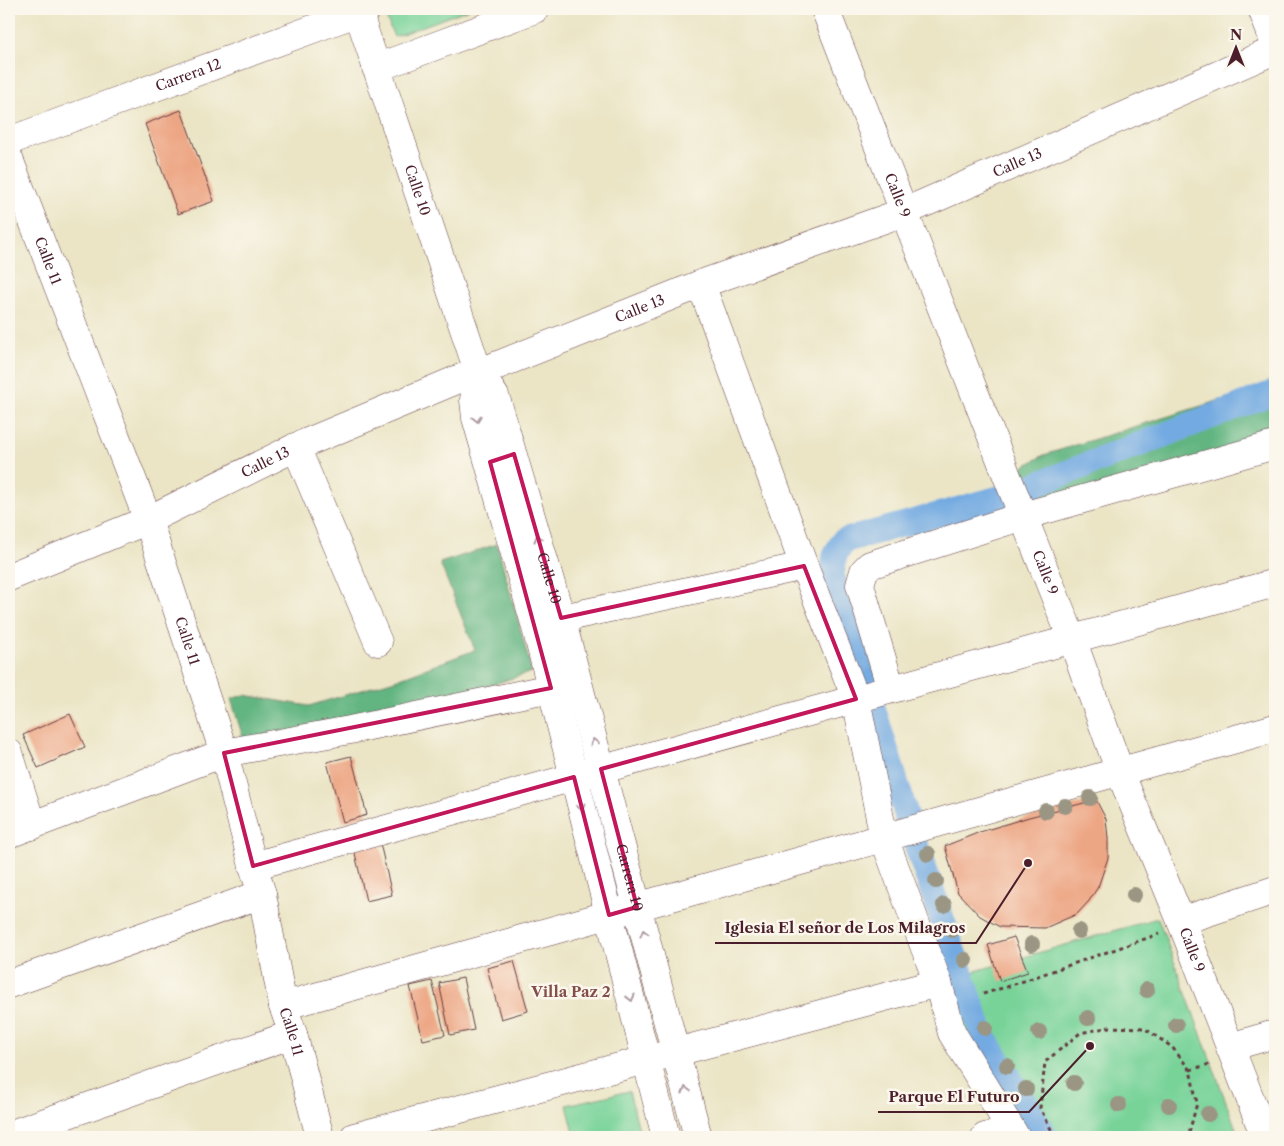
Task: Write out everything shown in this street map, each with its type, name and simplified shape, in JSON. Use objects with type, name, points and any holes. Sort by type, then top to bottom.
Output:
[{"type":"street","points":[[376,68],[535,9]]},
{"type":"street","name":"Calle 9","points":[[825,9],[1072,639],[1120,772],[1171,927],[1230,1047],[1265,1137]]},
{"type":"street","points":[[1262,9],[1275,44]]},
{"type":"street","name":"Calle 10","points":[[361,10],[376,68],[478,371],[495,396],[502,458],[548,621]]},
{"type":"street","name":"Carrera 12","points":[[9,140],[361,10]]},
{"type":"street","name":"Calle 13","points":[[9,577],[148,520],[296,447],[478,371],[493,367],[701,284],[904,212],[1275,50]]},
{"type":"street","name":"Calle 11","points":[[9,159],[148,520],[224,752],[262,894],[283,1006],[293,1034],[320,1137]]},
{"type":"street","points":[[701,284],[804,566],[856,699],[884,838],[938,983],[952,1033],[1014,1134],[985,1137]]},
{"type":"street","points":[[891,689],[860,585],[864,571],[870,565],[1022,514],[1275,445]]},
{"type":"street","points":[[296,447],[378,642]]},
{"type":"street","points":[[548,621],[804,566]]},
{"type":"street","points":[[253,866],[1275,583]]},
{"type":"street","name":"Carrera 10","points":[[548,621],[551,688],[666,1137]]},
{"type":"street","name":"Carrera 10","points":[[548,621],[601,770],[698,1137]]},
{"type":"street","points":[[9,753],[21,830],[224,752],[350,730],[551,688]]},
{"type":"street","points":[[283,1006],[1275,728]]},
{"type":"street","points":[[1171,927],[1275,890]]},
{"type":"street","points":[[9,984],[262,894]]},
{"type":"street","points":[[354,1137],[938,983]]},
{"type":"street","points":[[9,1135],[293,1034]]},
{"type":"street","points":[[1230,1047],[1275,1034]]},
{"type":"path","points":[[983,994],[1171,927]]},
{"type":"path","points":[[1055,1137],[1040,1108],[1045,1062],[1080,1033],[1110,1027],[1144,1028],[1172,1047],[1190,1070],[1197,1103],[1188,1137]]},
{"type":"highlighted area","points":[[514,454],[561,618],[804,566],[856,699],[601,769],[637,907],[609,915],[574,777],[253,866],[224,753],[551,688],[490,462]]},
{"type":"green space","points":[[409,9],[469,9],[394,37],[386,17]]},
{"type":"green space","points":[[1275,383],[1275,436],[1020,508],[1007,476],[1044,455]]},
{"type":"green space","points":[[497,544],[532,672],[377,721],[246,747],[231,699],[244,695],[309,706],[395,680],[475,650],[440,563]]},
{"type":"green space","points":[[1158,918],[1239,1137],[1029,1137],[961,1025],[948,979]]},
{"type":"green space","points":[[629,1091],[641,1137],[575,1137],[567,1105]]},
{"type":"building","points":[[181,110],[214,201],[178,214],[145,124]]},
{"type":"building","points":[[70,714],[85,747],[38,768],[23,735]]},
{"type":"building","points":[[351,756],[367,815],[343,822],[327,762]]},
{"type":"building","points":[[1096,800],[1106,819],[1108,858],[1098,887],[1077,914],[1045,928],[1000,927],[980,916],[958,893],[945,846],[980,832],[1029,817]]},
{"type":"building","points":[[380,843],[392,895],[366,901],[354,849]]},
{"type":"building","points":[[1014,937],[1028,972],[1000,981],[988,945]]},
{"type":"building","points":[[514,961],[528,1011],[501,1019],[487,968]]},
{"type":"building","points":[[463,978],[474,1030],[450,1035],[439,983]]},
{"type":"building","points":[[432,981],[445,1035],[423,1040],[410,986]]},
{"type":"waterway","points":[[1046,1137],[982,1033],[911,830],[832,575],[835,555],[843,541],[1006,496],[1275,392]]},
{"type":"place","name":"Iglesia El señor de Los Milagros","points":[[1028,863]]},
{"type":"place","name":"Parque El Futuro","points":[[1090,1046]]},
{"type":"district","name":"Villa Paz 2","points":[[571,992]]}]
